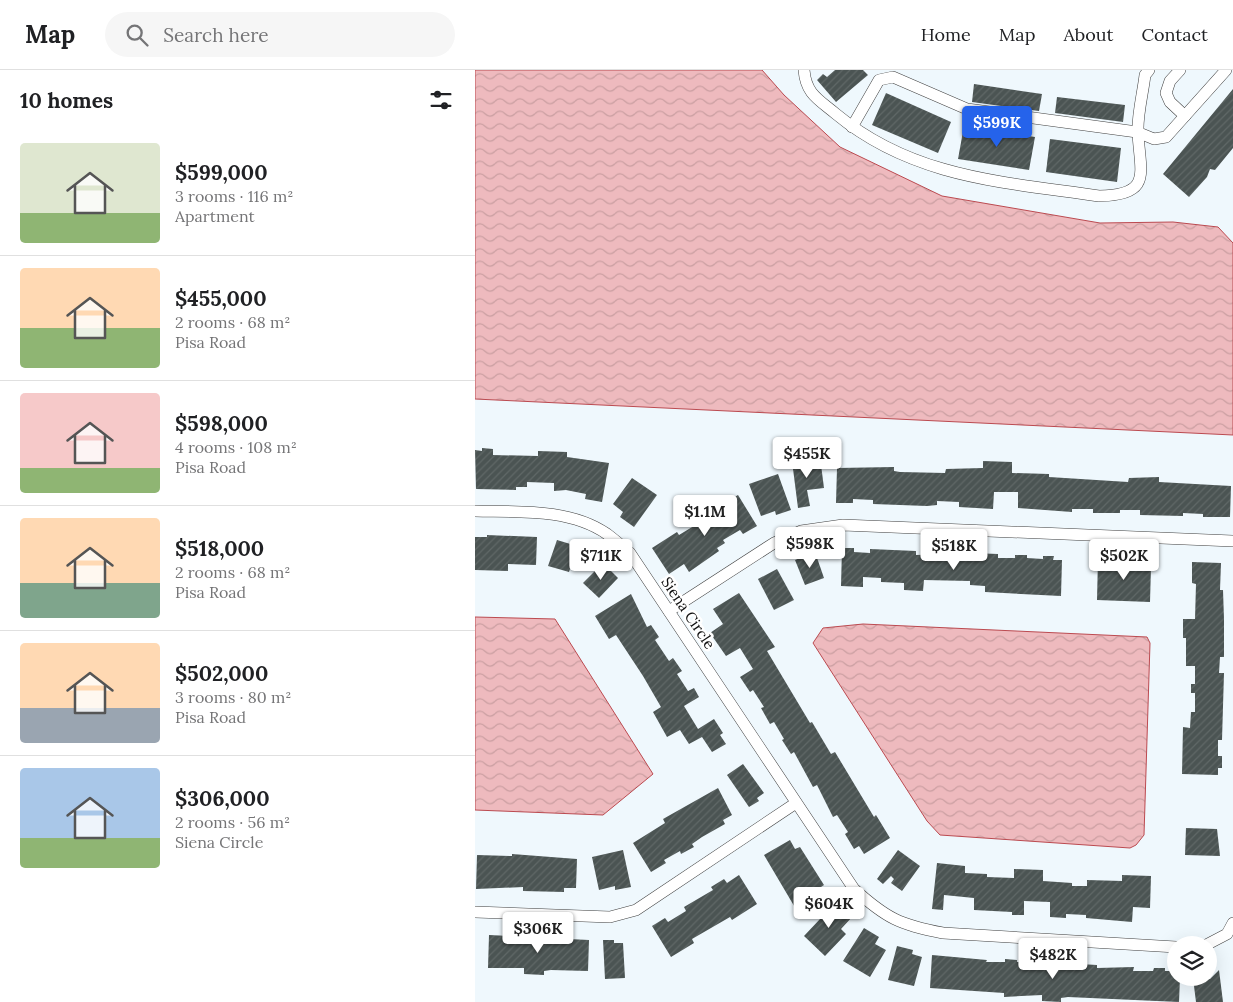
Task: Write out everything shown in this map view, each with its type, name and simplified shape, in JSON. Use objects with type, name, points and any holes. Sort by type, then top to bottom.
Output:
[{"type":"street","points":[[804,70],[805,84],[811,94],[852,127],[903,157],[958,175],[1099,196],[1122,196],[1136,187],[1140,179],[1141,157],[1137,132],[1145,75],[1149,70]]},
{"type":"street","points":[[1180,70],[1170,81],[1166,93],[1169,102],[1185,116]]},
{"type":"street","points":[[852,127],[879,80],[893,77],[967,109],[1137,132],[1154,139],[1166,137],[1226,70]]},
{"type":"street","name":"Siena Circle","points":[[475,511],[547,514],[579,521],[605,533],[630,553],[854,889],[881,913],[913,927],[943,932],[1167,947]]},
{"type":"street","points":[[669,611],[774,543],[801,531],[821,526],[843,525],[1233,541]]},
{"type":"street","points":[[475,912],[610,917],[636,910],[796,803]]},
{"type":"street","points":[[1217,939],[1227,934],[1233,923]]},
{"type":"water","points":[[475,70],[762,70],[784,95],[840,147],[942,196],[1100,223],[1173,222],[1218,227],[1233,243],[1233,435],[475,399]]},
{"type":"water","points":[[475,617],[555,619],[653,774],[603,815],[475,810]]},
{"type":"water","points":[[863,624],[1147,637],[1150,643],[1144,835],[1136,845],[1130,848],[940,835],[927,821],[813,643],[823,628]]},
{"type":"building","points":[[835,70],[863,70],[868,75],[836,102],[817,80],[823,74],[827,77]]},
{"type":"building","points":[[974,84],[1042,94],[1039,111],[972,102]]},
{"type":"building","points":[[1233,89],[1233,148],[1215,170],[1210,169],[1207,177],[1189,197],[1163,174]]},
{"type":"building","points":[[886,93],[951,122],[938,153],[872,125]]},
{"type":"building","points":[[1057,97],[1125,105],[1123,122],[1055,113]]},
{"type":"building","points":[[964,126],[1035,137],[1029,170],[958,159]]},
{"type":"building","points":[[1050,139],[1121,148],[1117,182],[1046,172]]},
{"type":"building","points":[[482,448],[493,449],[493,455],[538,456],[538,451],[567,452],[567,457],[609,463],[602,502],[585,499],[586,494],[566,490],[554,491],[554,483],[527,482],[527,487],[516,487],[516,490],[476,489],[475,450],[482,451]]},
{"type":"building","points":[[820,457],[824,488],[807,490],[810,506],[798,508],[792,461]]},
{"type":"building","points":[[983,461],[1012,462],[1012,473],[1049,474],[1049,477],[1128,482],[1129,478],[1159,477],[1159,482],[1231,486],[1230,517],[1203,517],[1203,514],[1183,513],[1183,516],[1140,515],[1140,510],[1120,510],[1120,513],[1093,513],[1093,509],[1072,509],[1072,512],[1018,508],[1018,492],[994,492],[993,509],[959,507],[959,502],[937,501],[937,505],[927,506],[873,504],[873,500],[853,499],[853,503],[836,503],[837,468],[894,467],[894,471],[900,472],[945,473],[946,469],[983,468]]},
{"type":"building","points":[[778,474],[791,510],[776,515],[775,511],[761,516],[749,484]]},
{"type":"building","points":[[632,478],[657,495],[634,527],[620,517],[623,512],[613,504]]},
{"type":"building","points":[[738,495],[757,526],[743,534],[740,530],[723,540],[725,543],[717,548],[719,551],[689,572],[684,564],[669,574],[652,548],[677,532],[679,535],[717,512],[715,509]]},
{"type":"building","points":[[487,535],[537,537],[536,565],[508,564],[508,571],[475,570],[475,537],[487,537]]},
{"type":"building","points":[[557,540],[577,546],[569,572],[548,566]]},
{"type":"building","points":[[842,548],[854,548],[854,552],[870,553],[870,549],[916,551],[916,555],[972,553],[998,554],[998,558],[1015,558],[1015,555],[1027,555],[1027,558],[1043,559],[1043,556],[1054,556],[1053,560],[1062,560],[1061,596],[985,592],[985,586],[970,585],[970,581],[924,580],[923,591],[904,590],[904,583],[881,582],[881,578],[863,577],[863,587],[841,586]]},
{"type":"building","points":[[815,552],[824,578],[805,585],[795,560]]},
{"type":"building","points":[[1098,558],[1109,558],[1109,563],[1131,564],[1131,559],[1143,560],[1143,566],[1151,567],[1150,602],[1097,600]]},
{"type":"building","points":[[1192,562],[1221,563],[1220,590],[1223,590],[1224,657],[1220,657],[1219,673],[1224,673],[1222,740],[1218,740],[1218,756],[1222,756],[1222,768],[1218,768],[1218,775],[1182,774],[1183,727],[1190,728],[1191,712],[1195,712],[1195,693],[1191,693],[1191,684],[1195,684],[1195,666],[1186,666],[1186,638],[1183,638],[1183,619],[1195,619],[1196,584],[1192,583]]},
{"type":"building","points":[[603,563],[618,578],[599,598],[583,583]]},
{"type":"building","points":[[777,569],[794,600],[774,610],[758,579]]},
{"type":"building","points":[[739,593],[775,647],[767,651],[810,723],[812,722],[831,754],[835,752],[874,817],[876,815],[890,838],[864,854],[859,846],[854,849],[845,834],[848,832],[837,815],[833,817],[817,785],[813,787],[794,752],[791,754],[782,740],[784,739],[774,722],[770,724],[761,708],[764,707],[753,690],[750,692],[740,677],[753,669],[740,648],[726,656],[710,633],[723,624],[713,609]]},
{"type":"building","points":[[631,594],[647,627],[651,625],[659,637],[655,640],[669,661],[673,658],[682,671],[677,674],[688,691],[694,688],[699,697],[684,706],[698,729],[714,719],[723,733],[720,735],[726,744],[712,752],[702,737],[689,744],[680,730],[667,737],[653,712],[661,707],[643,676],[616,635],[609,639],[595,616]]},
{"type":"building","points":[[743,764],[764,793],[757,798],[759,801],[749,807],[727,775]]},
{"type":"building","points":[[718,788],[732,815],[723,820],[725,824],[692,844],[694,847],[681,854],[680,851],[664,860],[666,863],[651,872],[633,843],[665,823],[663,819]]},
{"type":"building","points":[[1186,828],[1217,829],[1220,856],[1185,855]]},
{"type":"building","points":[[790,840],[795,849],[800,847],[824,885],[821,887],[828,898],[800,916],[764,855]]},
{"type":"building","points":[[623,850],[631,887],[615,890],[615,886],[599,890],[592,857]]},
{"type":"building","points":[[898,850],[920,866],[902,891],[891,883],[894,879],[891,876],[883,884],[877,879]]},
{"type":"building","points":[[512,854],[577,859],[576,888],[564,888],[564,892],[523,891],[523,887],[476,889],[477,855],[512,856]]},
{"type":"building","points":[[937,863],[965,866],[965,873],[987,874],[987,877],[1014,878],[1014,869],[1043,870],[1043,881],[1072,883],[1072,886],[1087,886],[1087,880],[1122,881],[1122,875],[1151,876],[1150,908],[1133,907],[1132,922],[1086,918],[1086,915],[1066,914],[1066,918],[1050,917],[1050,902],[1024,901],[1024,915],[1012,915],[1012,912],[974,910],[974,898],[944,895],[943,910],[932,909]]},
{"type":"building","points":[[739,875],[757,904],[732,920],[730,917],[692,939],[694,943],[671,957],[652,926],[665,918],[668,922],[686,911],[684,907],[713,890],[711,887],[724,879],[727,883]]},
{"type":"building","points":[[836,902],[852,917],[841,929],[846,934],[825,956],[804,936]]},
{"type":"building","points":[[864,928],[879,937],[875,944],[886,950],[870,977],[843,961]]},
{"type":"building","points":[[489,935],[589,940],[588,971],[551,970],[544,971],[544,975],[524,974],[524,968],[488,968]]},
{"type":"building","points":[[603,940],[614,940],[614,943],[623,943],[625,978],[605,979]]},
{"type":"building","points":[[897,946],[913,950],[912,954],[922,957],[914,986],[888,980]]},
{"type":"building","points":[[932,955],[987,960],[986,962],[1005,962],[1005,959],[1017,960],[1017,962],[1055,962],[1054,966],[1080,967],[1080,964],[1097,965],[1097,968],[1134,967],[1133,971],[1153,971],[1154,968],[1165,968],[1165,971],[1167,971],[1167,986],[1180,986],[1179,1002],[1068,997],[1061,998],[1061,1002],[1042,1001],[1042,995],[1004,997],[1004,993],[930,988]]},
{"type":"building","points":[[1219,970],[1223,1002],[1196,1002],[1194,986],[1217,986],[1217,972]]}]
